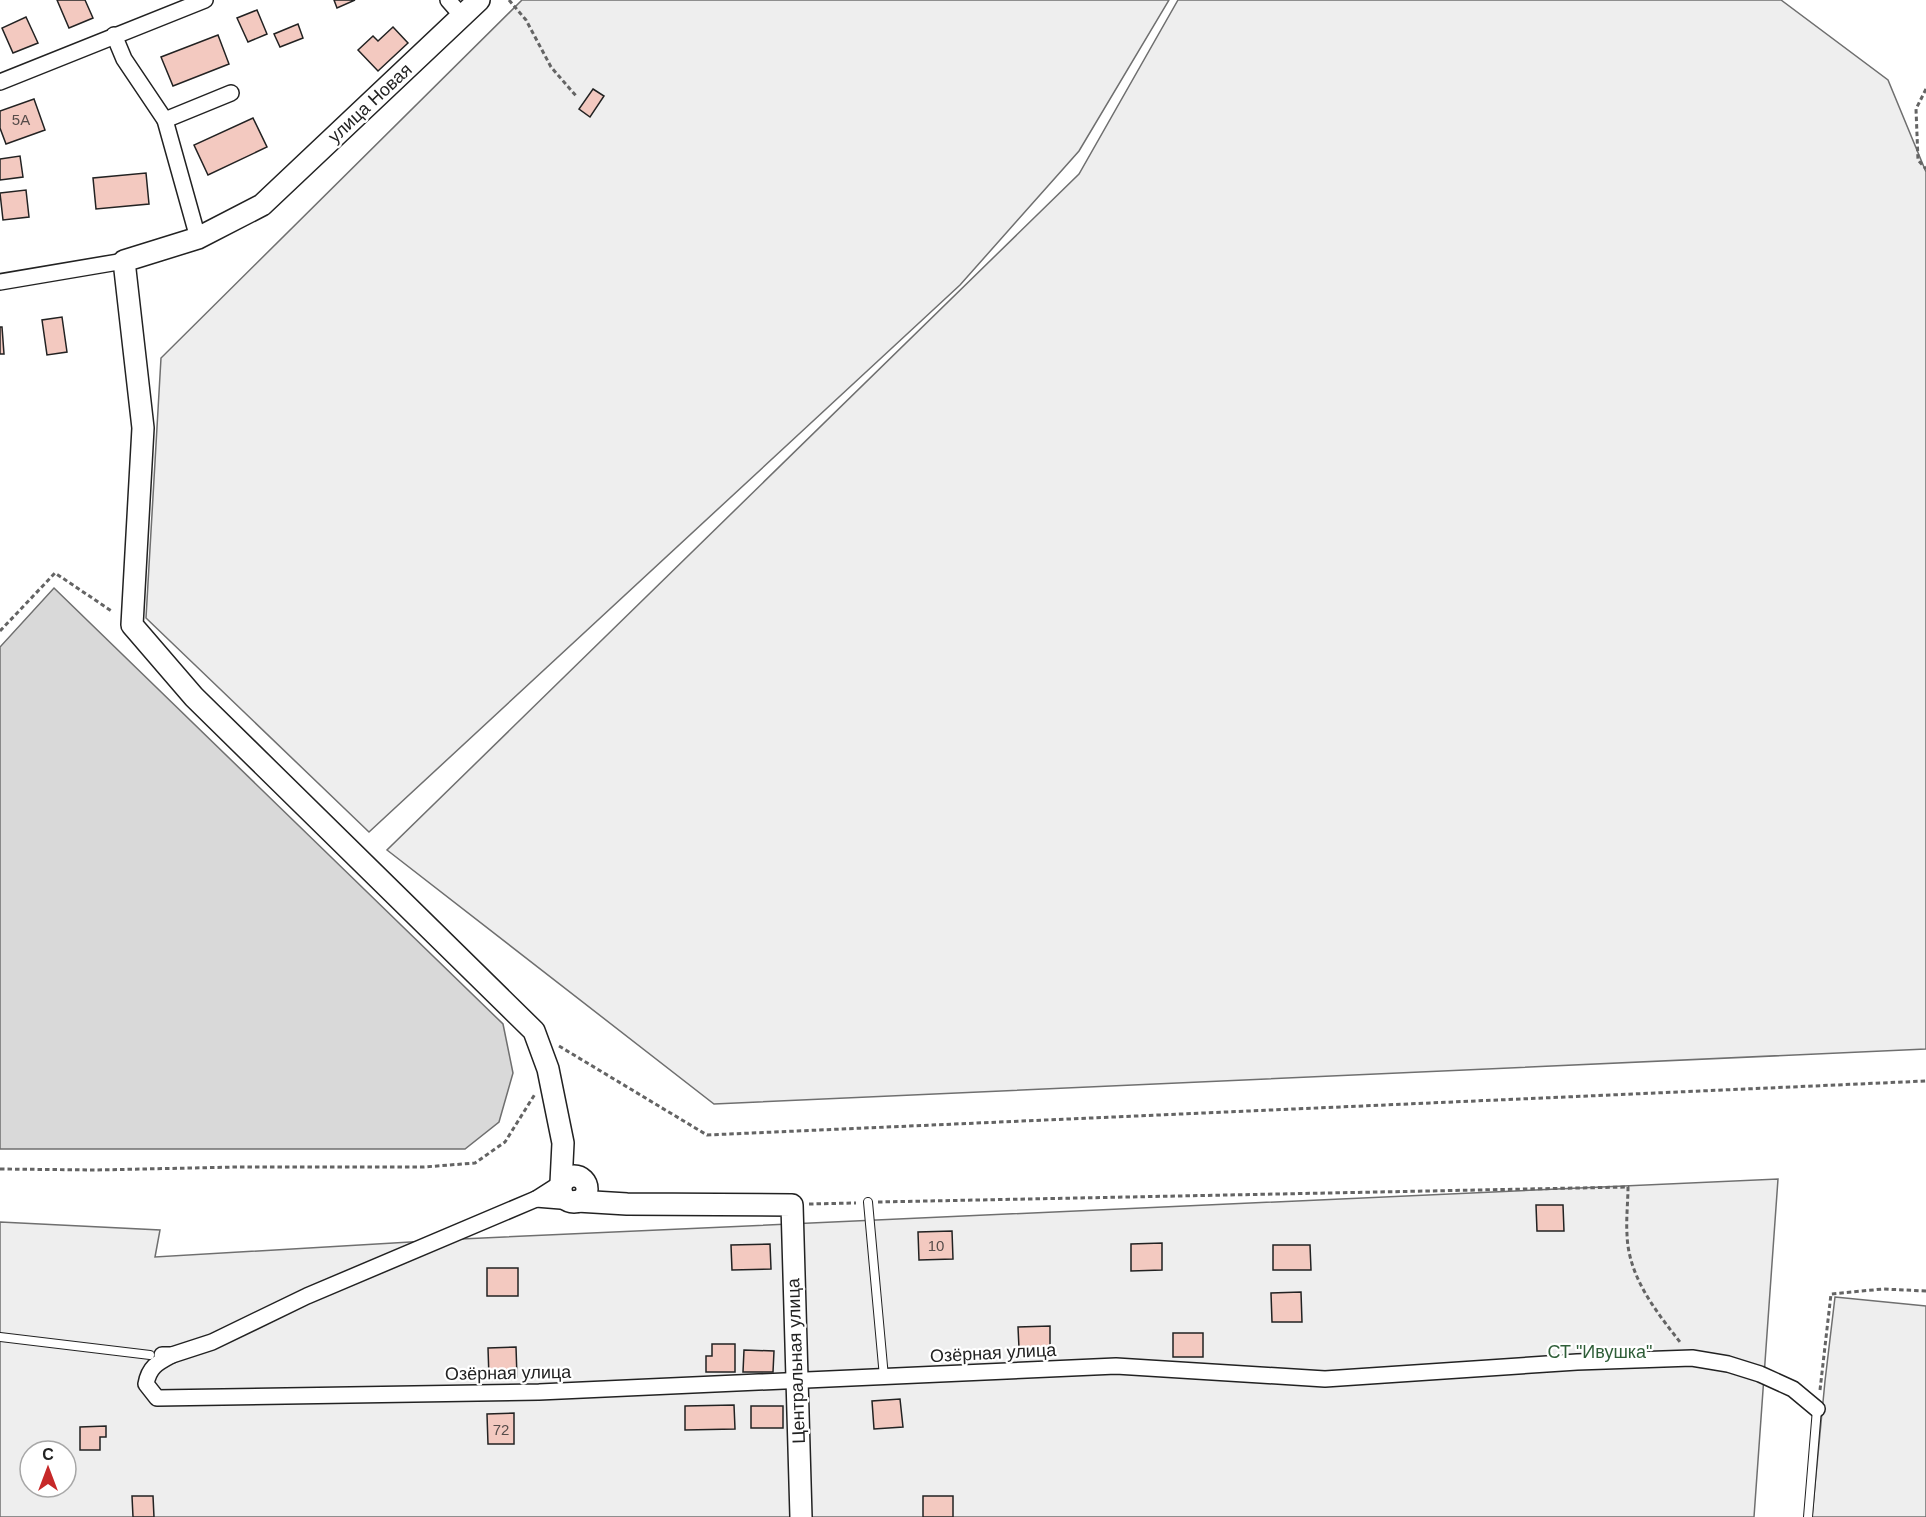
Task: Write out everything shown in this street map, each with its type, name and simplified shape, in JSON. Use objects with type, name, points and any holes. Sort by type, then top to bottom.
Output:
[{"type":"street","points":[[0,82],[205,0]]},
{"type":"street","name":"улица Новая","points":[[124,261],[198,238],[262,205],[455,8],[479,0]]},
{"type":"street","points":[[114,35],[124,59],[165,120],[198,238]]},
{"type":"street","points":[[165,120],[231,93]]},
{"type":"street","points":[[0,282],[124,261],[143,428],[132,625],[194,697],[534,1031],[548,1069],[563,1143],[580,1192]]},
{"type":"street","points":[[563,1143],[562,1196],[580,1192]]},
{"type":"street","points":[[150,1355],[172,1355],[212,1342],[307,1296],[414,1253],[483,1220],[536,1199],[561,1184]]},
{"type":"street","points":[[536,1199],[580,1192],[627,1204],[792,1205]]},
{"type":"street","name":"Центральная улица","points":[[792,1205],[801,1517]]},
{"type":"street","name":"Озёрная улица","points":[[172,1355],[155,1364],[148,1374],[146,1384],[157,1398],[539,1392],[1116,1366],[1325,1379],[1577,1362],[1692,1358],[1728,1364],[1760,1374],[1793,1389],[1818,1409]]},
{"type":"lane","points":[[868,1202],[884,1378]]},
{"type":"lane","points":[[0,1337],[150,1355]]},
{"type":"lane","points":[[1808,1517],[1818,1409]]},
{"type":"path","points":[[509,0],[526,20],[551,67],[576,97]]},
{"type":"path","points":[[1926,89],[1916,109],[1918,159],[1926,169]]},
{"type":"path","points":[[0,631],[55,573],[132,625]]},
{"type":"path","points":[[534,1031],[707,1135],[1926,1081]]},
{"type":"path","points":[[0,1169],[424,1167],[475,1163],[505,1142],[548,1069]]},
{"type":"path","points":[[792,1205],[1628,1187],[1627,1235],[1631,1259],[1639,1283],[1692,1358]]},
{"type":"path","points":[[1818,1409],[1831,1294],[1883,1289],[1926,1291]]},
{"type":"green space","points":[[522,0],[1169,0],[1079,151],[960,285],[369,832],[146,618],[161,358]]},
{"type":"green space","points":[[1178,0],[1781,0],[1888,80],[1926,172],[1926,1049],[714,1104],[387,850],[1079,174]]},
{"type":"green space","name":"СТ \"Ивушка\"","points":[[1778,1179],[1754,1517],[0,1517],[0,1222],[160,1230],[155,1257],[461,1239]]},
{"type":"green space","points":[[1835,1297],[1926,1306],[1926,1517],[1812,1517]]},
{"type":"shaded area","points":[[54,588],[503,1024],[513,1073],[499,1122],[465,1149],[0,1149],[0,647]]},
{"type":"building","points":[[57,0],[85,0],[93,18],[69,28]]},
{"type":"building","points":[[334,0],[355,0],[337,8]]},
{"type":"building","points":[[257,10],[267,34],[248,42],[237,18]]},
{"type":"building","points":[[26,17],[38,43],[13,53],[2,28]]},
{"type":"building","points":[[298,24],[303,38],[280,47],[274,34]]},
{"type":"building","points":[[393,27],[408,43],[378,71],[358,50],[373,36],[378,41]]},
{"type":"building","points":[[218,35],[229,64],[173,86],[161,57]]},
{"type":"building","points":[[593,89],[604,96],[590,117],[579,109]]},
{"type":"building","points":[[34,99],[45,130],[6,144],[0,128],[0,111]]},
{"type":"building","points":[[253,118],[267,147],[208,175],[194,145]]},
{"type":"building","points":[[20,156],[23,177],[0,180],[0,159]]},
{"type":"building","points":[[146,173],[149,204],[96,209],[93,178]]},
{"type":"building","points":[[26,190],[29,217],[3,220],[0,193]]},
{"type":"building","points":[[62,317],[67,352],[47,355],[42,320]]},
{"type":"building","points":[[0,327],[2,327],[4,354],[0,354]]},
{"type":"building","points":[[1536,1205],[1563,1205],[1564,1231],[1537,1231]]},
{"type":"building","points":[[952,1231],[953,1259],[919,1260],[918,1232]]},
{"type":"building","points":[[1162,1243],[1162,1270],[1131,1271],[1131,1244]]},
{"type":"building","points":[[770,1244],[771,1269],[732,1270],[731,1245]]},
{"type":"building","points":[[1273,1245],[1310,1245],[1311,1270],[1273,1270]]},
{"type":"building","points":[[487,1268],[518,1268],[518,1296],[487,1296]]},
{"type":"building","points":[[1301,1292],[1302,1322],[1272,1322],[1271,1293]]},
{"type":"building","points":[[1050,1326],[1050,1348],[1019,1348],[1018,1327]]},
{"type":"building","points":[[1173,1333],[1203,1333],[1203,1357],[1173,1357]]},
{"type":"building","points":[[712,1344],[735,1344],[735,1372],[706,1372],[706,1356],[712,1356]]},
{"type":"building","points":[[516,1347],[517,1377],[489,1378],[488,1348]]},
{"type":"building","points":[[744,1350],[774,1351],[773,1372],[743,1372]]},
{"type":"building","points":[[900,1399],[903,1427],[874,1429],[872,1401]]},
{"type":"building","points":[[734,1405],[735,1429],[685,1430],[685,1406]]},
{"type":"building","points":[[751,1406],[783,1406],[783,1428],[751,1428]]},
{"type":"building","points":[[514,1413],[514,1444],[488,1444],[487,1414]]},
{"type":"building","points":[[106,1426],[106,1437],[100,1437],[100,1450],[80,1450],[80,1427]]},
{"type":"building","points":[[132,1496],[153,1496],[154,1517],[133,1517]]},
{"type":"building","points":[[923,1496],[953,1496],[953,1517],[923,1517]]}]
